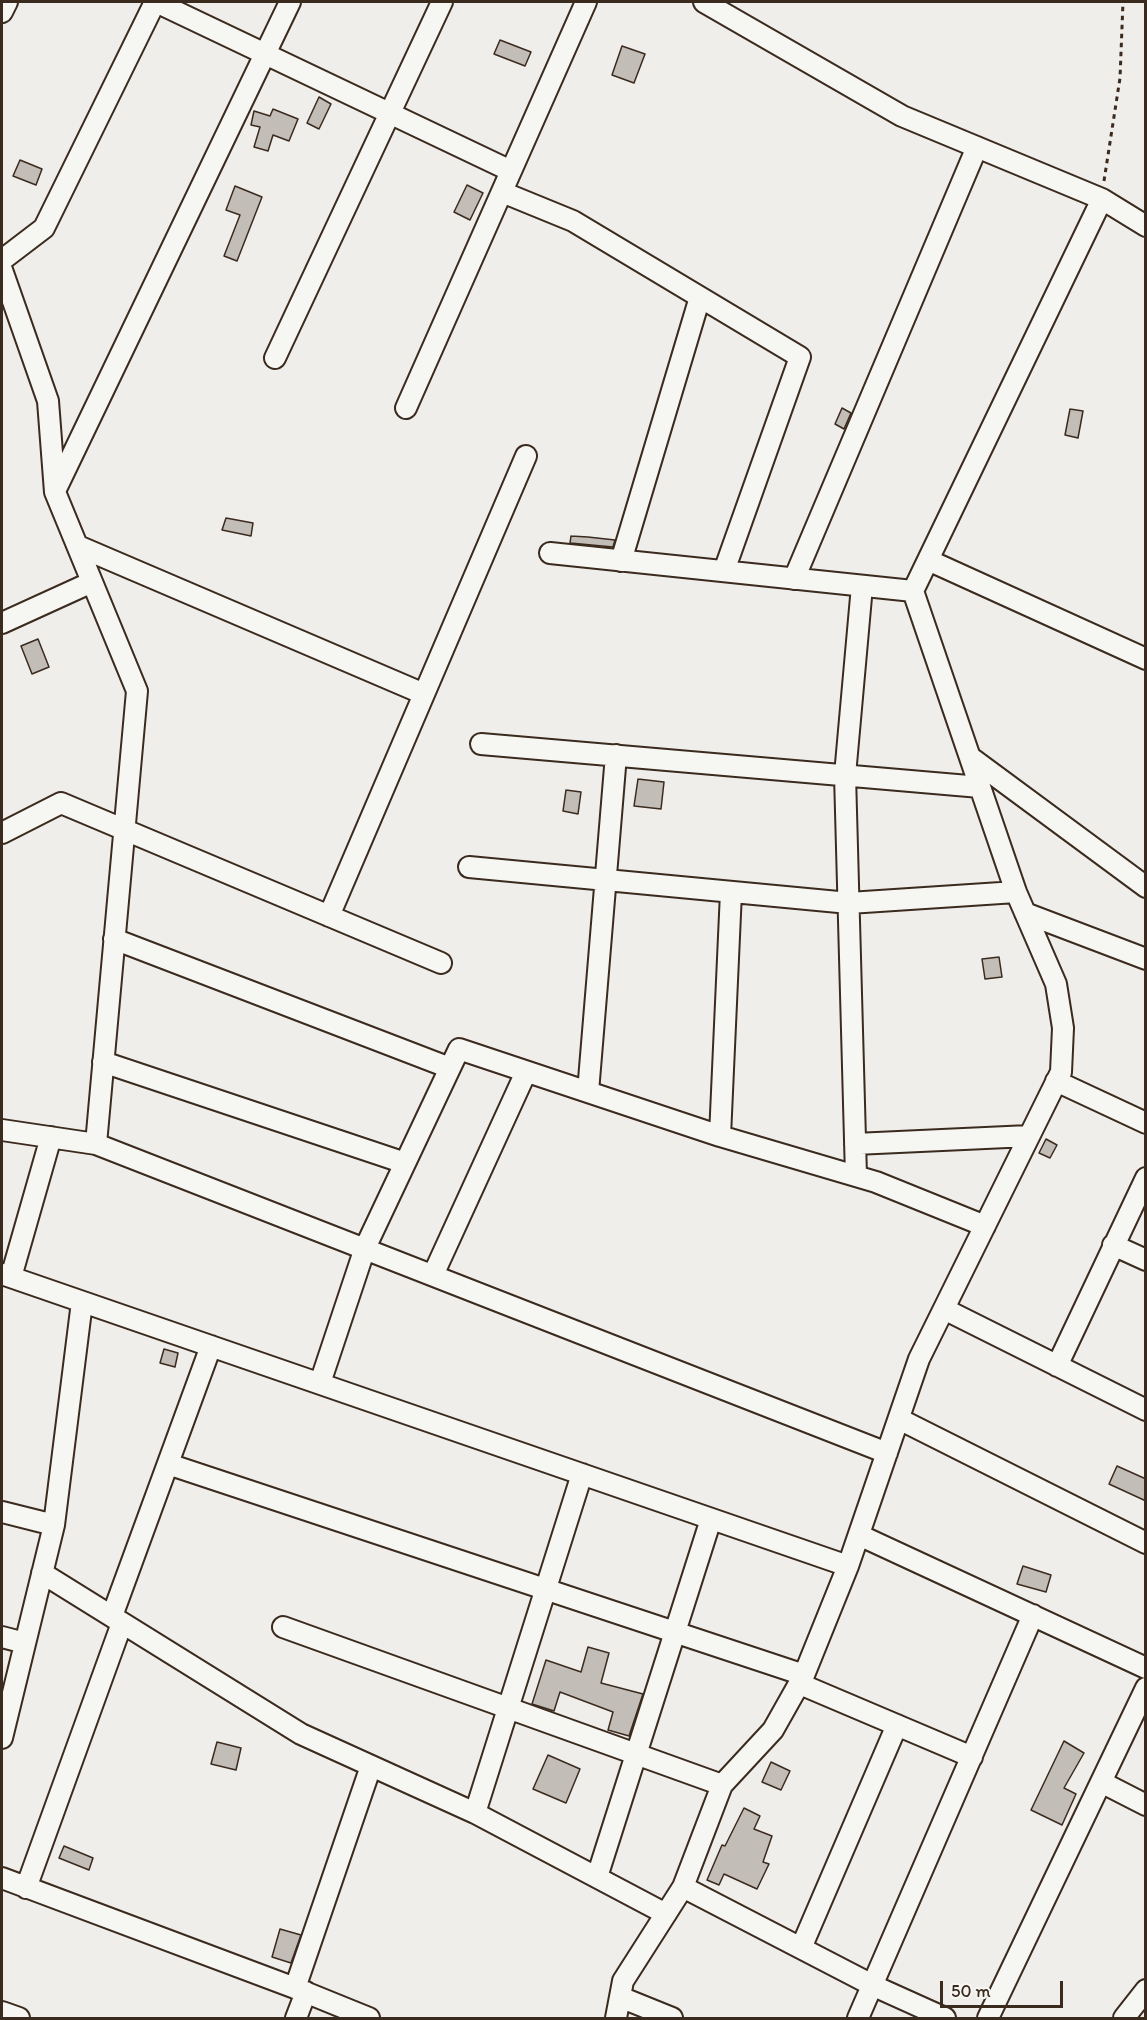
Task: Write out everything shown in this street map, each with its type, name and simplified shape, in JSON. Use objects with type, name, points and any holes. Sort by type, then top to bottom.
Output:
[{"type":"street","points":[[2,12],[7,2]]},
{"type":"street","points":[[2,260],[44,228],[155,2],[511,171]]},
{"type":"street","points":[[55,492],[290,2]]},
{"type":"street","points":[[275,358],[442,2]]},
{"type":"street","points":[[406,408],[586,2]]},
{"type":"street","points":[[704,2],[902,116],[1102,199],[1146,226]]},
{"type":"street","points":[[794,579],[977,147]]},
{"type":"street","points":[[501,192],[573,222],[800,357],[724,572]]},
{"type":"street","points":[[616,2019],[622,1981],[683,1887],[722,1785],[773,1730],[802,1679],[848,1566],[919,1359],[1061,1072],[1063,1028],[1056,984],[1017,892],[913,591],[1102,199]]},
{"type":"street","points":[[2,270],[48,401],[55,492],[137,691],[96,1144]]},
{"type":"street","points":[[621,561],[700,297]]},
{"type":"street","points":[[329,916],[526,456]]},
{"type":"street","points":[[78,546],[424,694]]},
{"type":"street","points":[[550,553],[913,591]]},
{"type":"street","points":[[928,560],[1146,659]]},
{"type":"street","points":[[2,624],[92,582]]},
{"type":"street","points":[[856,1176],[845,775],[862,586]]},
{"type":"street","points":[[481,744],[980,787]]},
{"type":"street","points":[[588,1092],[616,755]]},
{"type":"street","points":[[970,757],[1146,887]]},
{"type":"street","points":[[2,833],[61,803],[441,963]]},
{"type":"street","points":[[469,867],[849,903],[1017,892]]},
{"type":"street","points":[[720,1136],[731,892]]},
{"type":"street","points":[[1025,913],[1146,959]]},
{"type":"street","points":[[114,939],[450,1068]]},
{"type":"street","points":[[320,1383],[365,1248],[459,1049],[720,1136],[856,1176],[985,1226]]},
{"type":"street","points":[[103,1062],[405,1162]]},
{"type":"street","points":[[433,1275],[526,1072]]},
{"type":"street","points":[[1056,1081],[1146,1123]]},
{"type":"street","points":[[2,1130],[96,1144],[887,1453]]},
{"type":"street","points":[[855,1144],[1029,1136]]},
{"type":"street","points":[[51,1137],[6,1275],[848,1566]]},
{"type":"street","points":[[1057,1366],[1146,1178]]},
{"type":"street","points":[[1113,1245],[1146,1260]]},
{"type":"street","points":[[2,1738],[54,1525],[82,1302]]},
{"type":"street","points":[[944,1310],[1146,1410]]},
{"type":"street","points":[[26,1888],[168,1464],[211,1346]]},
{"type":"street","points":[[899,1419],[1146,1543]]},
{"type":"street","points":[[168,1464],[675,1632],[802,1679],[897,1725],[972,1757]]},
{"type":"street","points":[[475,1813],[582,1474]]},
{"type":"street","points":[[2,1512],[54,1525]]},
{"type":"street","points":[[597,1877],[711,1519]]},
{"type":"street","points":[[859,1535],[1146,1668]]},
{"type":"street","points":[[42,1573],[301,1734],[475,1813],[666,1914]]},
{"type":"street","points":[[858,2019],[1033,1615]]},
{"type":"street","points":[[283,1627],[722,1785]]},
{"type":"street","points":[[2,1637],[25,1643]]},
{"type":"street","points":[[988,2019],[1146,1688]]},
{"type":"street","points":[[801,1948],[897,1725]]},
{"type":"street","points":[[296,2019],[301,1990],[371,1766]]},
{"type":"street","points":[[1101,1782],[1146,1805]]},
{"type":"street","points":[[2,1878],[301,1990],[369,2019]]},
{"type":"street","points":[[683,1887],[874,1986],[945,2019]]},
{"type":"street","points":[[1124,2019],[1146,1990]]},
{"type":"street","points":[[620,1997],[672,2019]]},
{"type":"street","points":[[2,2012],[19,2019]]},
{"type":"path","points":[[1102,199],[1120,78],[1123,2]]},
{"type":"building","points":[[500,40],[531,52],[525,66],[494,54]]},
{"type":"building","points":[[622,46],[645,54],[634,83],[612,75]]},
{"type":"building","points":[[319,97],[331,104],[319,129],[307,123]]},
{"type":"building","points":[[273,109],[298,119],[289,141],[273,135],[268,151],[254,147],[260,127],[251,125],[254,111],[270,116]]},
{"type":"building","points":[[20,160],[42,169],[36,185],[13,176]]},
{"type":"building","points":[[467,185],[483,193],[470,220],[454,212]]},
{"type":"building","points":[[235,186],[262,197],[237,261],[224,256],[240,215],[226,210]]},
{"type":"building","points":[[842,408],[851,413],[844,429],[835,424]]},
{"type":"building","points":[[1070,409],[1083,411],[1078,438],[1065,435]]},
{"type":"building","points":[[226,518],[253,523],[251,536],[222,530]]},
{"type":"building","points":[[571,536],[615,540],[613,547],[570,543]]},
{"type":"building","points":[[38,639],[49,667],[32,674],[21,646]]},
{"type":"building","points":[[638,779],[664,782],[661,809],[634,806]]},
{"type":"building","points":[[566,790],[581,792],[578,814],[563,811]]},
{"type":"building","points":[[999,957],[1002,977],[985,979],[982,959]]},
{"type":"building","points":[[1046,1139],[1057,1145],[1050,1158],[1039,1153]]},
{"type":"building","points":[[164,1349],[178,1353],[175,1367],[160,1363]]},
{"type":"building","points":[[1117,1466],[1146,1479],[1146,1501],[1109,1484]]},
{"type":"building","points":[[1023,1566],[1051,1575],[1046,1592],[1017,1584]]},
{"type":"building","points":[[588,1647],[609,1653],[601,1683],[643,1694],[629,1736],[608,1730],[613,1712],[560,1692],[554,1711],[532,1704],[546,1660],[581,1672]]},
{"type":"building","points":[[1064,1741],[1084,1753],[1064,1788],[1076,1794],[1062,1825],[1031,1810]]},
{"type":"building","points":[[217,1742],[241,1748],[236,1770],[211,1764]]},
{"type":"building","points":[[548,1755],[580,1769],[566,1803],[533,1789]]},
{"type":"building","points":[[771,1762],[790,1771],[781,1790],[762,1782]]},
{"type":"building","points":[[744,1808],[760,1816],[754,1829],[772,1836],[763,1862],[769,1864],[757,1889],[724,1874],[719,1885],[707,1880],[722,1845],[725,1846]]},
{"type":"building","points":[[64,1846],[93,1858],[89,1870],[59,1858]]},
{"type":"building","points":[[280,1929],[301,1935],[291,1963],[272,1957]]}]
